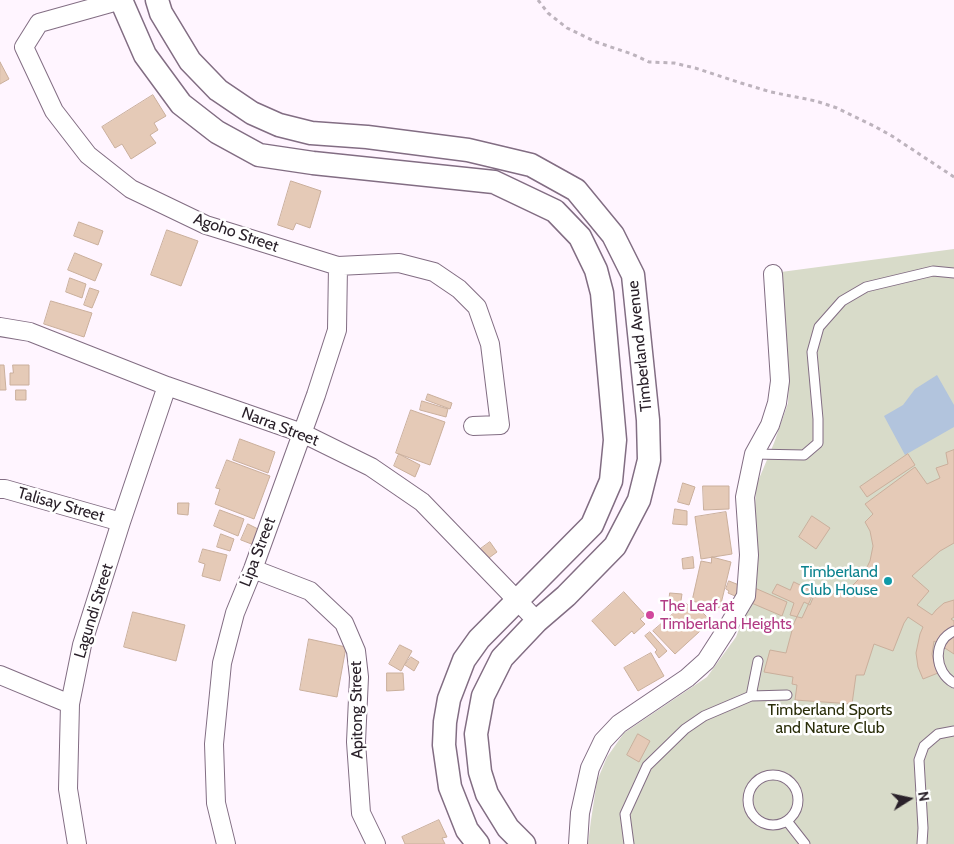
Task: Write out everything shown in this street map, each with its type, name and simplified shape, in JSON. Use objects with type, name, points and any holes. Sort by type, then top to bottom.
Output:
[{"type":"street","name":"Timberland Avenue","points":[[121,0],[145,55],[181,104],[216,132],[259,155],[313,163],[494,182],[555,211],[580,237],[596,270],[602,293],[615,440],[611,481],[592,525],[479,639],[464,660],[448,699],[444,745],[450,787],[467,830],[478,844]]},
{"type":"street","name":"Agoho Street","points":[[121,0],[39,23],[24,47],[54,111],[88,155],[131,189],[206,225],[338,266],[399,263],[434,272],[459,288],[477,307],[490,344],[500,425],[473,426]]},
{"type":"street","name":"Timberland Avenue","points":[[157,0],[161,13],[190,61],[218,90],[252,113],[279,124],[311,133],[367,137],[468,150],[532,164],[576,190],[613,235],[633,275],[648,420],[650,460],[639,500],[615,546],[566,596],[537,621],[502,658],[483,696],[476,734],[480,772],[487,794],[508,828],[524,844]]},
{"type":"street","points":[[362,168],[367,137]]},
{"type":"street","name":"Lipa Street","points":[[226,844],[216,803],[214,744],[222,662],[235,613],[253,569],[316,394],[336,330],[338,266]]},
{"type":"street","points":[[578,844],[580,813],[590,768],[603,741],[619,724],[687,678],[706,661],[746,596],[749,555],[745,497],[754,454],[770,425],[777,403],[780,381],[773,274]]},
{"type":"street","name":"Narra Street","points":[[0,327],[30,332],[167,386],[302,432],[371,467],[422,502],[537,621]]},
{"type":"street","name":"Lagundi Street","points":[[76,844],[68,789],[70,704],[82,645],[167,386]]},
{"type":"street","name":"Talisay Street","points":[[0,489],[121,522]]},
{"type":"street","name":"Apitong Street","points":[[253,569],[310,591],[344,624],[356,651],[359,677],[356,742],[361,813],[376,844]]},
{"type":"street","points":[[0,675],[70,704]]},
{"type":"lane","points":[[754,454],[804,455],[818,442],[818,419],[812,352],[819,327],[842,301],[866,287],[933,271],[954,273]]},
{"type":"lane","points":[[954,631],[950,632],[943,639],[937,656],[943,674],[949,681],[954,683]]},
{"type":"lane","points":[[751,696],[758,661]]},
{"type":"lane","points":[[629,844],[625,814],[647,766],[685,729],[704,716],[751,696],[787,695]]},
{"type":"lane","points":[[922,844],[923,828],[919,760],[924,746],[938,734],[954,731]]},
{"type":"lane","points":[[767,776],[784,778],[796,790],[798,798],[797,807],[794,814],[787,821],[773,825],[765,824],[753,814],[749,800],[750,792],[759,780],[767,776]]},
{"type":"lane","points":[[787,821],[805,844]]},
{"type":"path","points":[[538,0],[548,13],[567,28],[596,42],[649,62],[674,63],[695,68],[764,90],[816,101],[837,108],[880,129],[954,177]]},
{"type":"green space","name":"Timberland Sports and Nature Club","points":[[954,249],[954,844],[588,844],[597,781],[607,757],[624,733],[707,677],[736,637],[751,598],[756,486],[788,403],[789,378],[781,272]]},
{"type":"water","points":[[937,375],[954,405],[954,427],[905,455],[884,416],[903,405],[915,389]]},
{"type":"building","points":[[0,62],[9,79],[0,84]]},
{"type":"building","points":[[153,95],[166,116],[154,123],[158,130],[150,135],[156,143],[131,159],[122,144],[115,148],[102,127]]},
{"type":"building","points":[[291,181],[321,191],[310,228],[296,223],[293,230],[278,225]]},
{"type":"building","points":[[79,222],[103,231],[98,245],[74,236]]},
{"type":"building","points":[[167,230],[198,241],[181,286],[151,275]]},
{"type":"building","points":[[75,253],[102,264],[95,281],[68,270]]},
{"type":"building","points":[[70,278],[86,284],[82,298],[66,292]]},
{"type":"building","points":[[90,288],[99,291],[92,308],[84,305]]},
{"type":"building","points":[[51,301],[92,313],[84,337],[44,324]]},
{"type":"building","points":[[0,365],[4,365],[6,390],[0,390]]},
{"type":"building","points":[[13,365],[29,365],[29,385],[10,385],[10,373],[13,373]]},
{"type":"building","points":[[16,390],[26,390],[26,400],[16,400]]},
{"type":"building","points":[[428,394],[452,403],[450,409],[426,400]]},
{"type":"building","points":[[422,401],[448,409],[446,417],[420,410]]},
{"type":"building","points":[[411,410],[445,422],[430,465],[396,453]]},
{"type":"building","points":[[240,439],[275,452],[268,473],[233,460]]},
{"type":"building","name":"Timberland Club House","points":[[954,450],[954,543],[940,551],[912,576],[929,591],[917,605],[932,615],[944,603],[954,600],[954,617],[951,619],[954,621],[954,654],[934,641],[932,654],[938,673],[923,679],[918,667],[916,653],[923,627],[908,617],[893,651],[874,644],[864,675],[856,675],[852,704],[795,700],[797,685],[792,684],[793,677],[764,672],[770,650],[786,653],[794,623],[804,602],[810,605],[815,593],[827,595],[838,593],[851,587],[863,575],[870,561],[873,546],[870,531],[865,522],[873,514],[865,504],[915,467],[927,484],[940,478],[936,468],[948,464],[946,453]]},
{"type":"building","points":[[399,454],[420,465],[415,477],[394,466]]},
{"type":"building","points":[[908,454],[915,465],[867,497],[860,487]]},
{"type":"building","points":[[227,460],[270,476],[254,519],[215,504],[220,489],[216,488]]},
{"type":"building","points":[[683,483],[695,487],[689,505],[678,502]]},
{"type":"building","points":[[703,486],[729,486],[729,509],[704,510]]},
{"type":"building","points":[[178,503],[189,503],[188,515],[178,514]]},
{"type":"building","points":[[675,509],[687,511],[687,525],[673,524]]},
{"type":"building","points":[[220,510],[244,519],[238,536],[214,526]]},
{"type":"building","points":[[726,512],[732,554],[701,559],[695,517]]},
{"type":"building","points":[[812,516],[830,528],[816,549],[799,537]]},
{"type":"building","points":[[248,524],[260,530],[254,545],[241,540]]},
{"type":"building","points":[[221,534],[234,539],[230,551],[217,547]]},
{"type":"building","points":[[490,542],[497,552],[482,563],[475,553]]},
{"type":"building","points":[[203,549],[227,555],[220,581],[202,576],[205,564],[199,562]]},
{"type":"building","points":[[693,557],[694,568],[683,569],[682,559]]},
{"type":"building","points":[[712,557],[731,562],[720,608],[692,601],[701,561],[711,563]]},
{"type":"building","points":[[729,581],[739,585],[741,582],[787,602],[782,616],[728,593],[729,591],[726,589]]},
{"type":"building","points":[[794,582],[814,592],[802,618],[790,615],[794,603],[772,593],[777,584],[790,590]]},
{"type":"building","points":[[624,592],[645,615],[640,619],[645,624],[634,634],[632,631],[615,646],[592,621]]},
{"type":"building","points":[[670,593],[682,594],[680,607],[669,605]]},
{"type":"building","points":[[686,603],[694,611],[698,608],[711,621],[675,654],[653,631]]},
{"type":"building","points":[[133,612],[185,625],[176,661],[124,647]]},
{"type":"building","points":[[650,632],[667,651],[659,658],[655,652],[657,650],[645,636]]},
{"type":"building","points":[[309,639],[346,647],[337,697],[300,690]]},
{"type":"building","points":[[400,645],[412,651],[401,671],[389,664]]},
{"type":"building","points":[[651,653],[664,676],[638,691],[624,668]]},
{"type":"building","points":[[411,657],[419,662],[414,671],[405,665]]},
{"type":"building","points":[[387,673],[403,673],[404,690],[387,691]]},
{"type":"building","points":[[638,734],[650,741],[639,762],[627,755]]},
{"type":"building","points":[[439,820],[447,837],[442,838],[445,844],[405,844],[402,837]]},
{"type":"place","name":"Timberland Club House","points":[[888,581]]},
{"type":"place","name":"The Leaf at Timberland Heights","points":[[650,615]]}]
